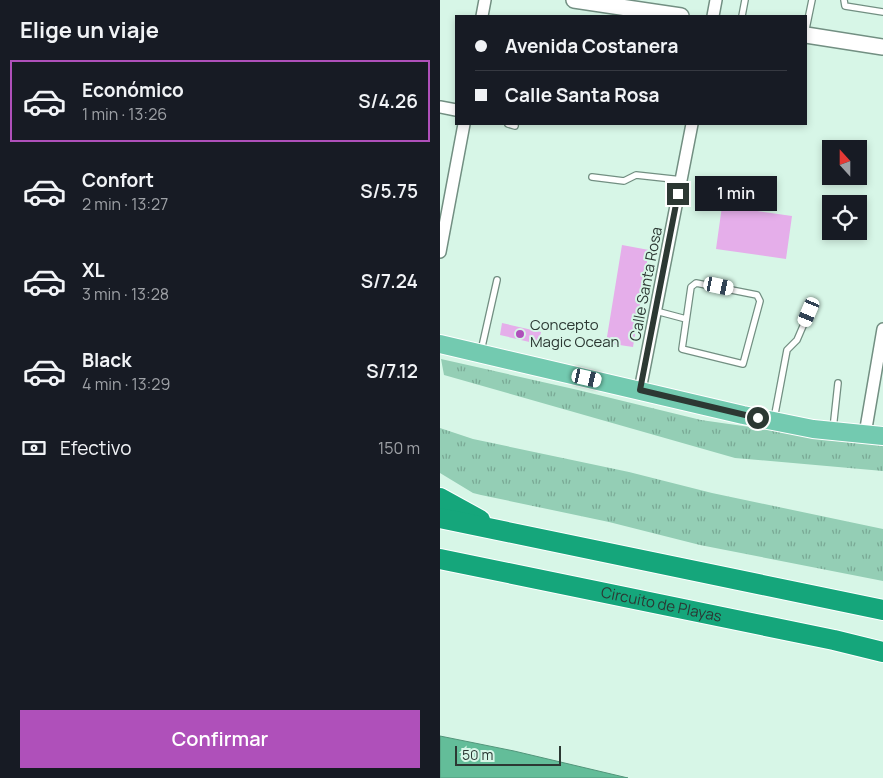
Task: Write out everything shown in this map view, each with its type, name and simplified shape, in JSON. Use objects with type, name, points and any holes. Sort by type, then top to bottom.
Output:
[{"type":"highway","points":[[440,498],[500,531]]},
{"type":"highway","points":[[440,518],[883,610]]},
{"type":"highway","name":"Circuito de Playas","points":[[440,559],[805,634],[883,652]]},
{"type":"main road","points":[[574,0],[635,4],[677,15]]},
{"type":"main road","points":[[807,35],[883,47]]},
{"type":"main road","points":[[440,344],[774,422],[883,436]]},
{"type":"street","points":[[482,15],[485,0]]},
{"type":"street","points":[[713,15],[716,0]]},
{"type":"street","points":[[440,107],[455,110]]},
{"type":"street","points":[[440,252],[464,125]]},
{"type":"street","name":"Calle Santa Rosa","points":[[640,390],[692,125]]},
{"type":"street","points":[[865,434],[883,328]]},
{"type":"lane","points":[[742,15],[745,0]]},
{"type":"lane","points":[[807,24],[812,0]]},
{"type":"lane","points":[[844,0],[845,6],[883,12]]},
{"type":"lane","points":[[592,177],[624,181],[636,174],[682,180]]},
{"type":"lane","points":[[480,353],[497,280]]},
{"type":"lane","points":[[696,283],[757,295],[760,300],[742,364],[683,350],[686,319],[691,287],[696,283]]},
{"type":"lane","points":[[656,311],[686,319]]},
{"type":"lane","points":[[774,422],[787,350],[797,340],[809,312]]},
{"type":"lane","points":[[833,431],[838,383]]},
{"type":"green space","points":[[441,359],[701,420],[883,446],[883,471],[735,458],[444,375]]},
{"type":"green space","points":[[440,428],[473,439],[629,472],[712,493],[883,529],[883,581],[700,545],[609,522],[473,493],[440,473]]},
{"type":"shaded area","points":[[440,736],[514,751],[628,778],[440,778]]},
{"type":"building","points":[[722,206],[792,216],[786,259],[716,249]]},
{"type":"building","points":[[622,245],[649,250],[633,347],[606,343]]},
{"type":"building","name":"Concepto Magic Ocean","points":[[502,323],[541,332],[538,344],[500,335]]},
{"type":"place","name":"Concepto Magic Ocean","points":[[520,334]]},
{"type":"route","points":[[678,194],[640,390],[758,418]]}]
